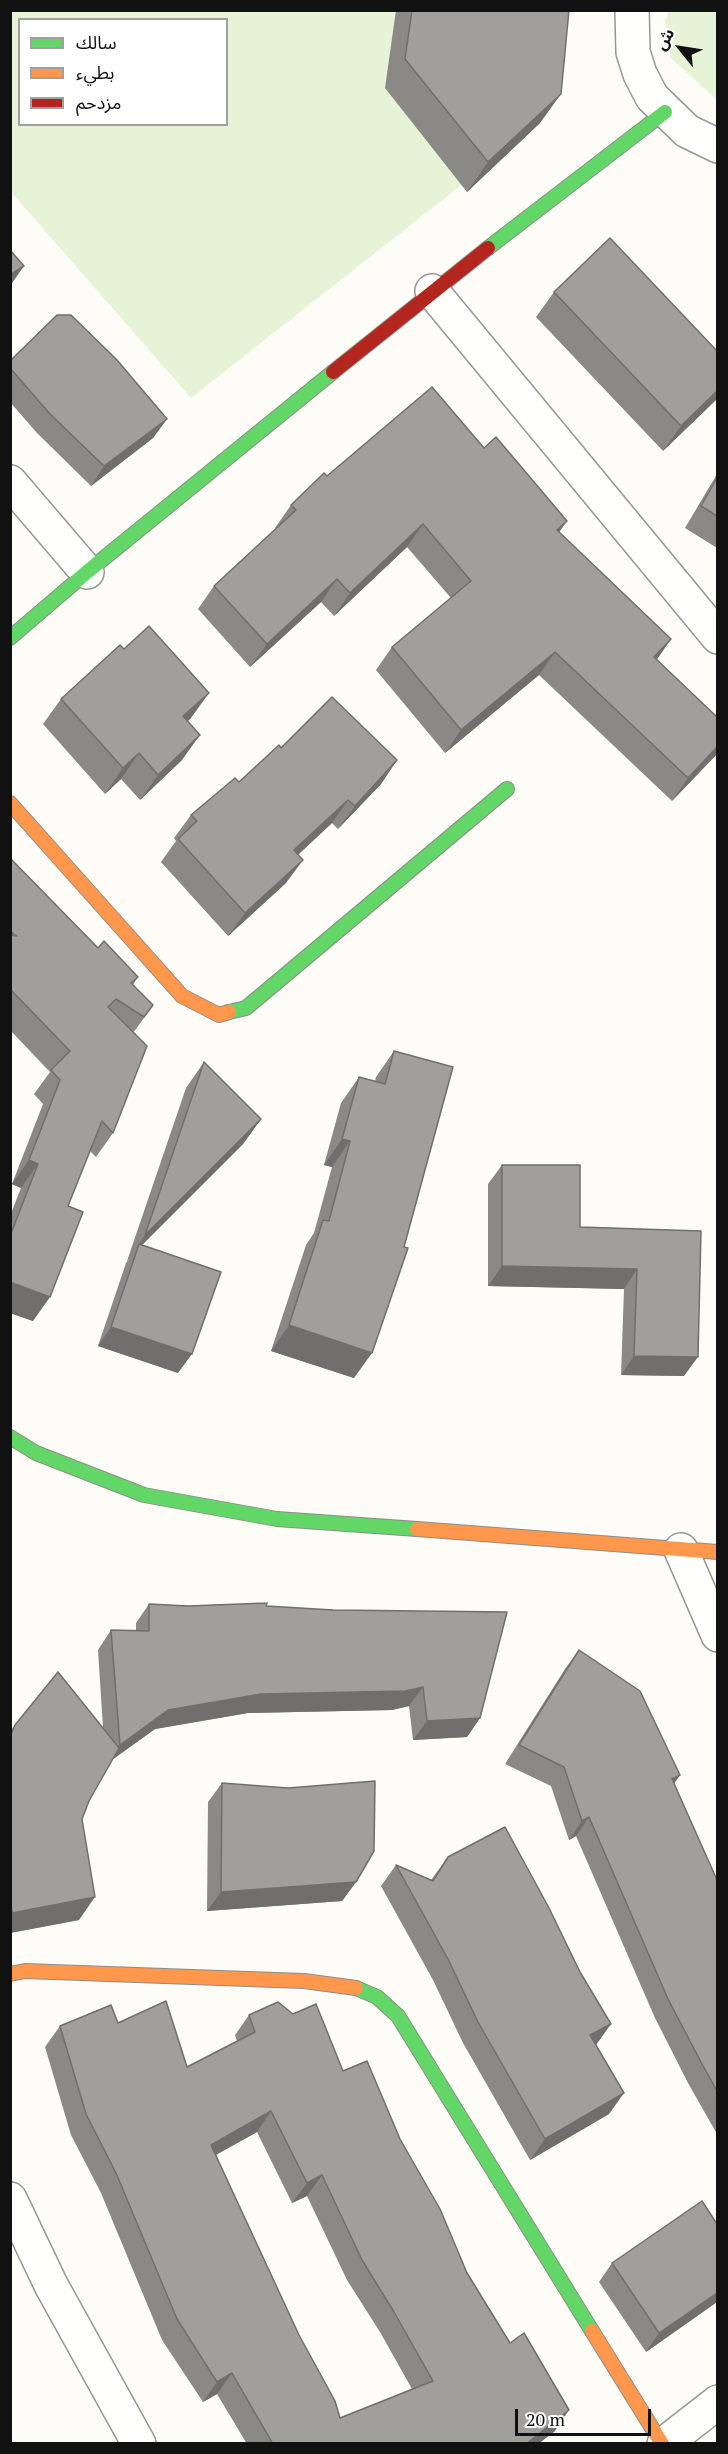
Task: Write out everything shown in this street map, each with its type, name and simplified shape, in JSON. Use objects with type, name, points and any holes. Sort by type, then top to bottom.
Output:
[{"type":"street","points":[[632,10],[633,52],[640,74],[652,97],[687,131],[717,146]]},
{"type":"street","points":[[10,638],[87,572],[432,291],[665,112]]},
{"type":"street","points":[[432,291],[717,637]]},
{"type":"street","points":[[10,483],[87,572]]},
{"type":"street","points":[[10,803],[182,996],[219,1015],[246,1008],[507,789]]},
{"type":"street","points":[[10,1437],[36,1453],[144,1495],[277,1519],[717,1552]]},
{"type":"street","points":[[681,1550],[717,1635]]},
{"type":"street","points":[[10,1974],[25,1971],[304,1981],[353,1986],[377,1997],[398,2016],[663,2444],[717,2402]]},
{"type":"street","points":[[10,2199],[51,2284],[139,2444]]},
{"type":"green space","points":[[10,11],[552,11],[540,123],[191,398],[11,192]]},
{"type":"green space","points":[[669,11],[717,11],[717,100],[671,58],[665,20]]},
{"type":"building","points":[[412,10],[569,10],[561,94],[488,162],[405,59]]},
{"type":"building","points":[[610,238],[717,351],[717,391],[681,426],[554,292]]},
{"type":"building","points":[[10,250],[24,266],[10,275]]},
{"type":"building","points":[[57,315],[71,315],[117,360],[167,419],[104,466],[50,414],[10,368],[10,361]]},
{"type":"building","points":[[432,387],[484,448],[496,437],[567,521],[557,530],[671,639],[654,657],[717,717],[717,747],[688,778],[555,652],[461,730],[392,647],[471,581],[423,524],[350,593],[337,579],[267,644],[214,586],[296,510],[291,505],[324,473],[327,476]]},
{"type":"building","points":[[717,478],[717,516],[701,506]]},
{"type":"building","points":[[149,626],[209,693],[183,716],[200,735],[158,775],[139,753],[123,768],[61,699],[120,645],[124,649]]},
{"type":"building","points":[[332,697],[397,760],[355,806],[348,800],[294,850],[303,860],[245,913],[178,839],[197,821],[191,815],[235,778],[239,782],[279,745],[281,748]]},
{"type":"building","points":[[10,858],[98,948],[104,941],[138,977],[131,983],[153,1005],[144,1017],[116,999],[108,1007],[147,1046],[113,1133],[102,1121],[68,1206],[83,1212],[50,1297],[10,1282],[10,1236],[38,1164],[29,1160],[60,1080],[51,1070],[70,1051],[10,989],[10,935],[17,936],[10,931]]},
{"type":"building","points":[[394,1051],[453,1067],[404,1247],[408,1248],[372,1353],[289,1325],[323,1220],[329,1221],[350,1141],[342,1139],[359,1077],[385,1084]]},
{"type":"building","points":[[204,1062],[261,1119],[145,1235]]},
{"type":"building","points":[[502,1165],[580,1165],[580,1227],[701,1231],[698,1357],[634,1356],[637,1269],[502,1266]]},
{"type":"building","points":[[139,1244],[221,1272],[192,1354],[111,1327]]},
{"type":"building","points":[[267,1603],[266,1606],[333,1610],[507,1612],[480,1718],[427,1721],[423,1687],[405,1691],[261,1694],[168,1710],[120,1745],[111,1630],[149,1631],[149,1604],[188,1606]]},
{"type":"building","points":[[579,1650],[640,1691],[680,1775],[672,1779],[717,1880],[717,2091],[668,1999],[589,1817],[582,1821],[564,1767],[519,1745]]},
{"type":"building","points":[[58,1672],[119,1748],[89,1801],[82,1819],[95,1897],[12,1913],[10,1896],[10,1737],[15,1725]]},
{"type":"building","points":[[375,1781],[374,1851],[356,1882],[221,1892],[222,1783],[288,1788]]},
{"type":"building","points":[[505,1827],[549,1908],[580,1972],[611,2024],[590,2035],[624,2093],[545,2139],[478,2022],[448,1959],[396,1865],[433,1881],[448,1857]]},
{"type":"building","points":[[166,2001],[187,2067],[255,2032],[249,2015],[278,2002],[293,2014],[316,2004],[343,2071],[367,2061],[400,2139],[440,2209],[467,2273],[510,2343],[524,2333],[569,2410],[526,2444],[273,2444],[232,2373],[217,2382],[177,2319],[116,2173],[86,2114],[60,2026],[111,2005],[118,2023]],"holes":[[[271,2111],[307,2183],[322,2175],[362,2260],[433,2381],[340,2418],[335,2401],[299,2335],[211,2145]]]},
{"type":"building","points":[[702,2201],[717,2224],[717,2293],[659,2333],[612,2263]]},
{"type":"traffic: fast","points":[[488,248],[665,112]]},
{"type":"traffic: fast","points":[[10,638],[87,572],[333,372]]},
{"type":"traffic: fast","points":[[229,1012],[246,1008],[507,789]]},
{"type":"traffic: fast","points":[[10,1437],[36,1453],[144,1495],[277,1519],[417,1529]]},
{"type":"traffic: fast","points":[[356,1988],[377,1997],[398,2016],[592,2331]]},
{"type":"traffic: slow","points":[[10,803],[182,996],[219,1015],[229,1012]]},
{"type":"traffic: slow","points":[[417,1529],[718,1552]]},
{"type":"traffic: slow","points":[[10,1974],[25,1971],[304,1981],[356,1988]]},
{"type":"traffic: slow","points":[[592,2331],[662,2444]]},
{"type":"traffic: jam","points":[[333,372],[488,248]]}]
